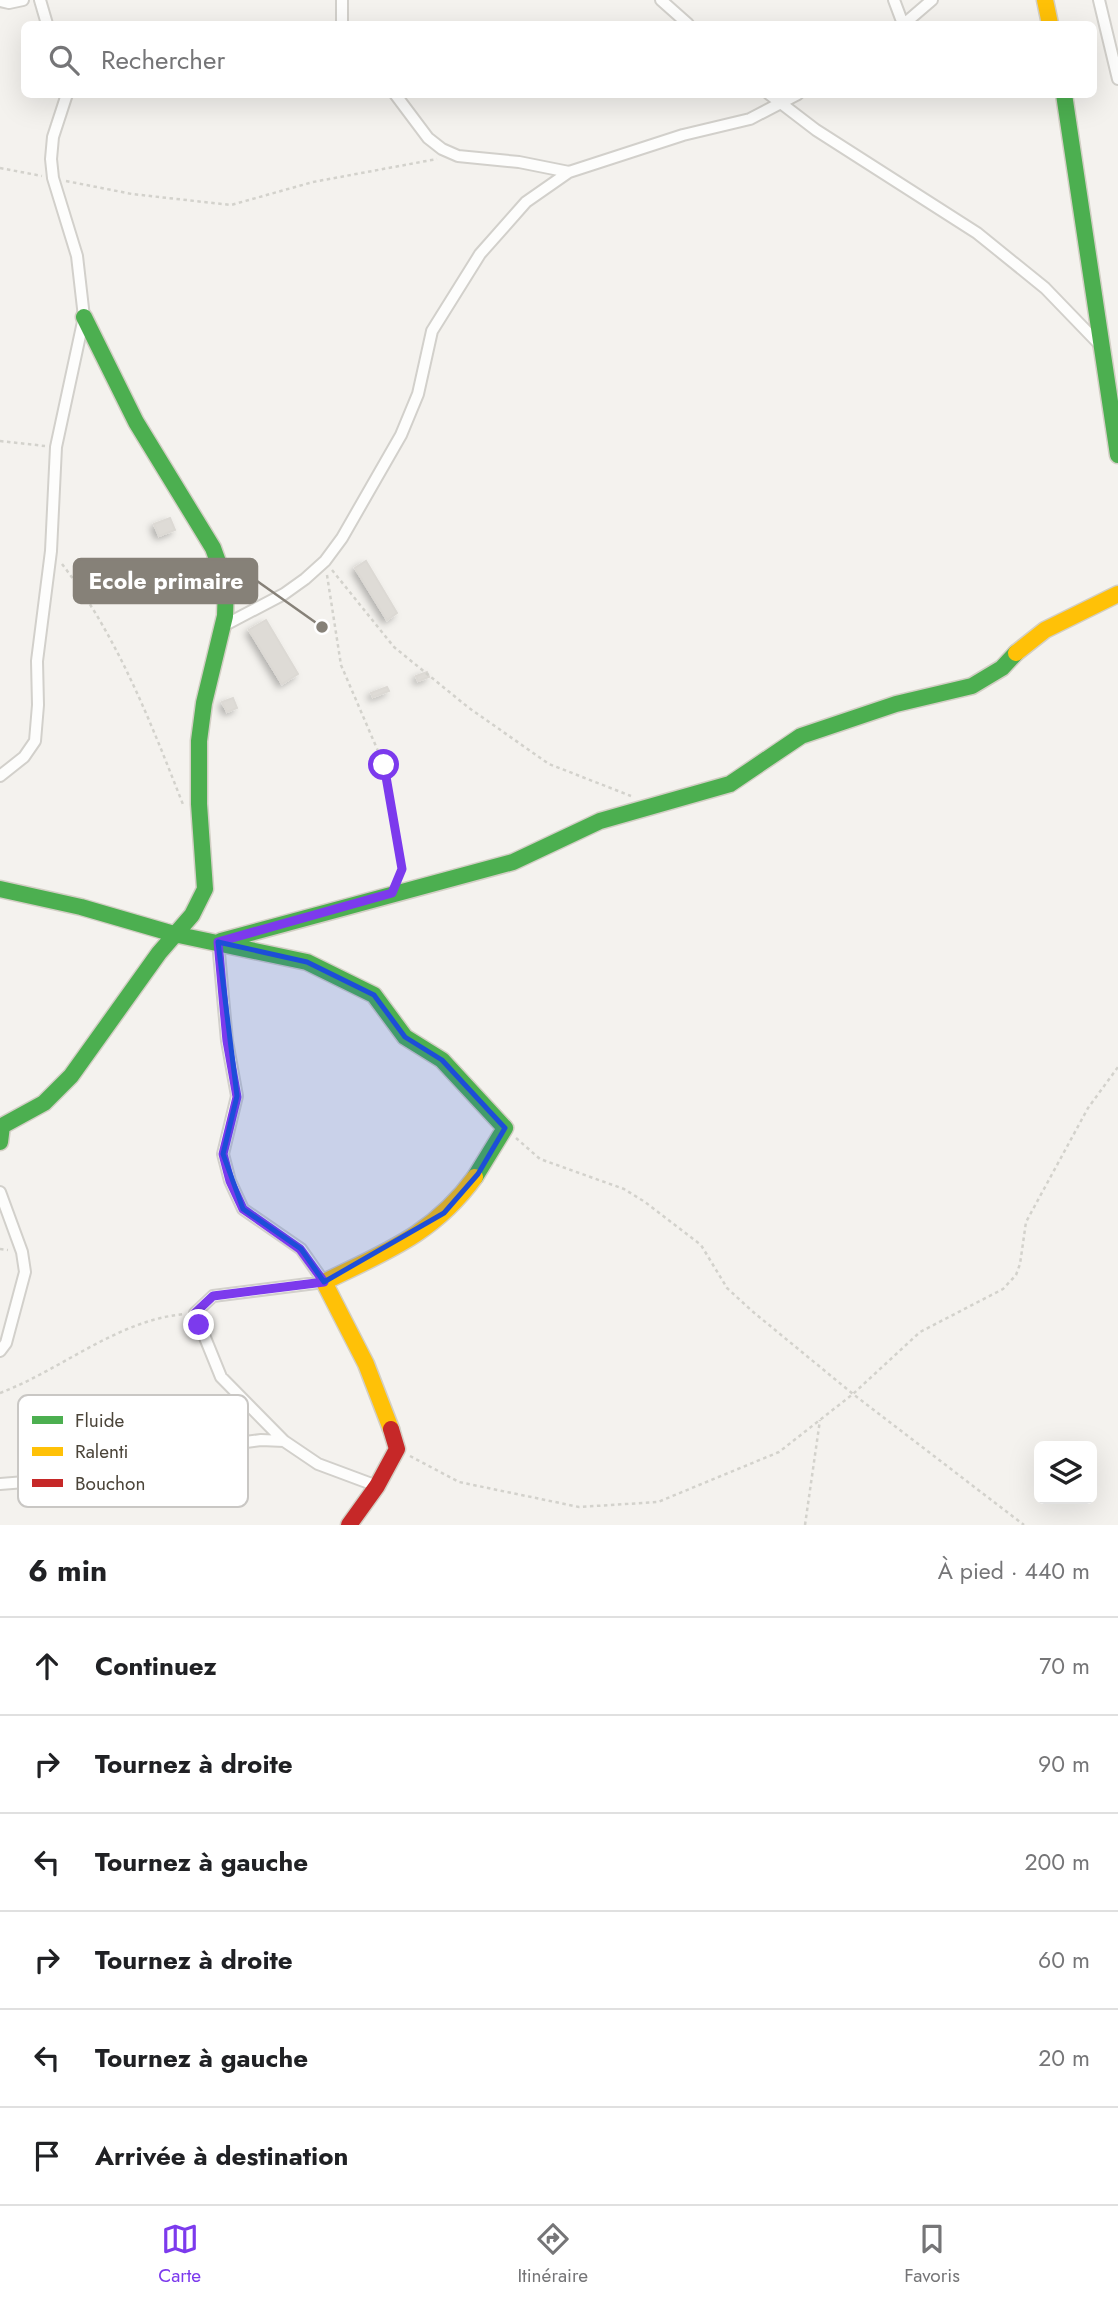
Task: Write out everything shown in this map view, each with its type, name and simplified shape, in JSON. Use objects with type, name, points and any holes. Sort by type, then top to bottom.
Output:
[{"type":"street","points":[[0,1],[9,3],[23,0]]},
{"type":"street","points":[[40,0],[46,21]]},
{"type":"street","points":[[342,0],[342,21]]},
{"type":"street","points":[[661,0],[685,21]]},
{"type":"street","points":[[894,0],[903,21]]},
{"type":"street","points":[[908,21],[932,0]]},
{"type":"street","points":[[1045,0],[1049,21]]},
{"type":"street","points":[[1099,0],[1118,79]]},
{"type":"street","points":[[0,776],[24,757],[34,741],[40,619],[51,551],[55,447],[84,317],[77,256],[53,178],[53,137],[65,98]]},
{"type":"street","points":[[398,98],[428,138],[457,156],[519,162],[569,172]]},
{"type":"street","points":[[773,98],[977,233],[1045,288],[1101,346]]},
{"type":"street","points":[[223,626],[285,594],[325,561],[342,538],[401,435],[418,394],[432,331],[459,285],[495,236],[526,202],[569,172],[683,135],[751,120],[791,98]]},
{"type":"street","points":[[1064,98],[1101,346],[1112,371],[1118,454]]},
{"type":"street","points":[[0,1142],[2,1126],[32,1111],[55,1093],[96,1045],[174,934],[202,902],[205,889],[196,786],[201,719],[212,663],[223,626],[227,603],[226,582],[216,552],[143,435],[84,317]]},
{"type":"street","points":[[218,942],[513,862],[600,821],[730,784],[801,736],[895,704],[972,686],[1002,668],[1022,646],[1045,630],[1118,594]]},
{"type":"street","points":[[0,889],[81,907],[174,934],[307,962],[374,995],[405,1037],[442,1060],[505,1128],[478,1174],[434,1221],[416,1236],[324,1282],[213,1296],[195,1313],[221,1377],[239,1395]]},
{"type":"street","points":[[218,942],[227,1041],[237,1097],[223,1154],[230,1181],[243,1209],[300,1249],[324,1282],[359,1345],[383,1399],[397,1450],[377,1486],[349,1525]]},
{"type":"street","points":[[0,1192],[22,1252],[25,1272],[6,1343],[0,1351]]},
{"type":"street","points":[[248,1404],[285,1441],[318,1464],[377,1486]]},
{"type":"street","points":[[248,1442],[285,1441]]},
{"type":"street","points":[[0,1484],[18,1483]]},
{"type":"path","points":[[0,168],[132,194],[231,205],[313,182],[457,156]]},
{"type":"path","points":[[0,441],[55,447]]},
{"type":"path","points":[[51,551],[75,582],[140,694],[186,811]]},
{"type":"path","points":[[325,561],[394,647],[469,708],[549,764],[654,806]]},
{"type":"path","points":[[325,561],[341,665],[384,765],[402,869],[392,893]]},
{"type":"path","points":[[397,1450],[458,1482],[579,1507],[658,1502],[779,1451],[853,1394],[920,1332],[1003,1289],[1016,1275],[1026,1222],[1088,1108],[1118,1067]]},
{"type":"path","points":[[505,1128],[540,1158],[624,1189],[645,1202],[701,1245],[727,1288],[735,1296],[853,1394],[1024,1525]]},
{"type":"path","points":[[0,1394],[85,1353],[132,1325],[156,1317],[195,1313]]},
{"type":"path","points":[[805,1525],[820,1420]]},
{"type":"highlighted area","points":[[218,942],[307,962],[374,995],[405,1037],[442,1060],[505,1128],[478,1174],[444,1213],[324,1282],[301,1249],[243,1209],[223,1154],[237,1096]]},
{"type":"building","points":[[170,518],[175,530],[159,536],[154,524]]},
{"type":"building","points":[[366,561],[397,613],[387,620],[355,568]]},
{"type":"building","points":[[266,620],[298,674],[282,684],[249,630]]},
{"type":"building","points":[[427,672],[429,677],[418,681],[416,676]]},
{"type":"building","points":[[387,687],[389,691],[373,697],[371,693]]},
{"type":"building","points":[[233,698],[237,708],[227,712],[222,702]]},
{"type":"traffic: fast","points":[[1065,98],[1118,455]]},
{"type":"traffic: fast","points":[[0,1142],[2,1126],[44,1103],[71,1076],[159,953],[192,915],[205,889],[199,804],[199,741],[204,703],[225,616],[226,584],[213,548],[136,422],[84,317]]},
{"type":"traffic: fast","points":[[221,941],[513,862],[600,821],[730,784],[801,736],[896,704],[972,686],[1002,668],[1016,653]]},
{"type":"traffic: fast","points":[[0,889],[81,907],[174,934],[307,962],[374,995],[405,1037],[442,1060],[505,1128],[475,1177]]},
{"type":"traffic: slow","points":[[1045,0],[1049,21]]},
{"type":"traffic: slow","points":[[1016,653],[1045,630],[1118,594]]},
{"type":"traffic: slow","points":[[391,1429],[366,1364],[324,1282],[407,1240],[443,1213],[475,1177]]},
{"type":"traffic: jam","points":[[349,1525],[377,1486],[397,1449],[391,1429]]},
{"type":"place","name":"Ecole primaire","points":[[322,627]]},
{"type":"route","points":[[199,1325],[195,1313],[213,1296],[324,1282],[300,1249],[243,1209],[230,1181],[223,1154],[237,1097],[227,1041],[226,1006],[218,942],[392,893],[402,869],[384,765]]}]
